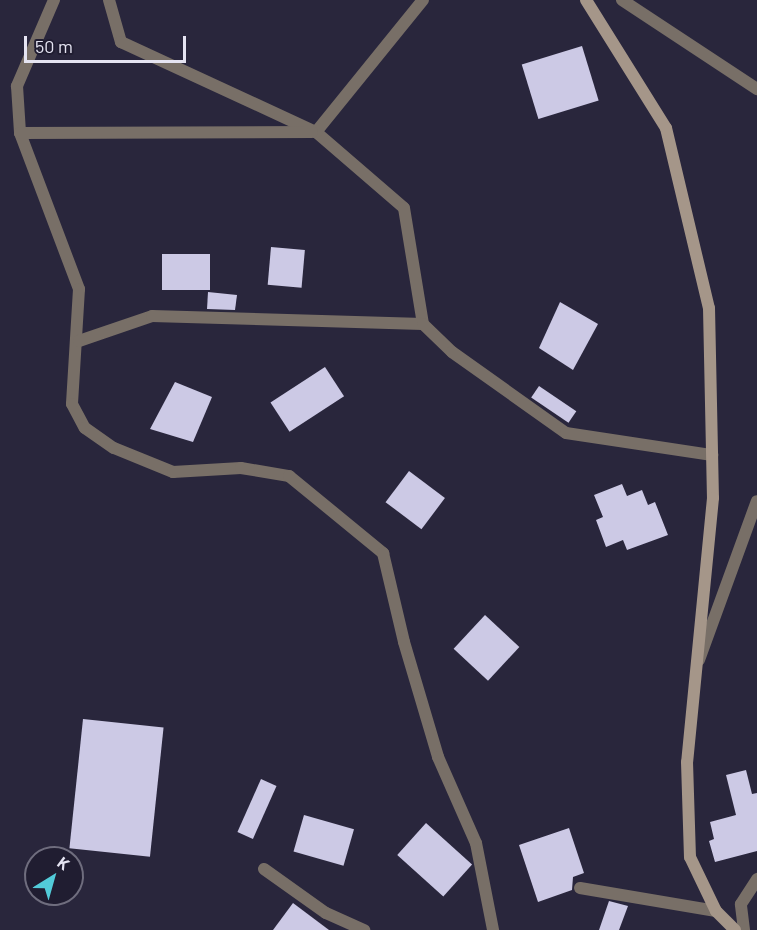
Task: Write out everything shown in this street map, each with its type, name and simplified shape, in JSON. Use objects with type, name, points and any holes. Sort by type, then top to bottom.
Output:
[{"type":"main road","points":[[586,0],[666,128],[709,308],[713,498],[687,762],[690,857],[716,911],[735,930]]},
{"type":"street","points":[[54,0],[17,86],[20,133],[79,289],[79,341],[72,404],[85,428],[114,448],[173,472],[242,468],[289,476],[383,553],[404,642],[438,757],[476,843],[493,930]]},
{"type":"street","points":[[109,0],[121,42],[316,132],[404,208],[423,324],[452,352],[566,433],[712,455]]},
{"type":"street","points":[[316,132],[423,0]]},
{"type":"street","points":[[622,0],[757,89]]},
{"type":"street","points":[[20,133],[316,132]]},
{"type":"street","points":[[79,341],[152,316],[423,324]]},
{"type":"street","points":[[697,666],[757,501]]},
{"type":"street","points":[[264,869],[326,913],[364,930]]},
{"type":"street","points":[[744,930],[741,904],[757,879]]},
{"type":"street","points":[[580,888],[716,911]]},
{"type":"building","points":[[582,46],[599,101],[538,119],[522,64]]},
{"type":"building","points":[[271,247],[305,250],[302,288],[268,285]]},
{"type":"building","points":[[162,254],[210,254],[210,290],[162,290]]},
{"type":"building","points":[[208,292],[237,295],[235,310],[207,309]]},
{"type":"building","points":[[560,302],[598,324],[573,370],[539,348]]},
{"type":"building","points":[[325,367],[344,396],[290,432],[270,402]]},
{"type":"building","points":[[175,382],[212,397],[193,442],[150,429]]},
{"type":"building","points":[[539,386],[576,411],[568,423],[531,398]]},
{"type":"building","points":[[409,471],[445,498],[421,529],[386,502]]},
{"type":"building","points":[[622,484],[627,496],[642,490],[648,505],[655,502],[668,535],[627,550],[623,540],[606,547],[596,520],[603,517],[594,495]]},
{"type":"building","points":[[485,615],[519,647],[488,681],[454,649]]},
{"type":"building","points":[[83,719],[164,727],[150,857],[84,850],[84,846],[70,846]]},
{"type":"building","points":[[746,770],[752,794],[757,793],[757,851],[715,862],[709,841],[714,839],[710,822],[736,815],[726,775]]},
{"type":"building","points":[[261,779],[277,786],[253,839],[237,832]]},
{"type":"building","points":[[304,815],[354,829],[344,866],[294,852]]},
{"type":"building","points":[[426,823],[472,864],[443,896],[397,855]]},
{"type":"building","points":[[569,828],[584,873],[573,877],[572,890],[538,902],[519,845]]},
{"type":"building","points":[[609,901],[628,906],[619,930],[599,930]]},
{"type":"building","points":[[293,903],[329,930],[273,930]]}]
